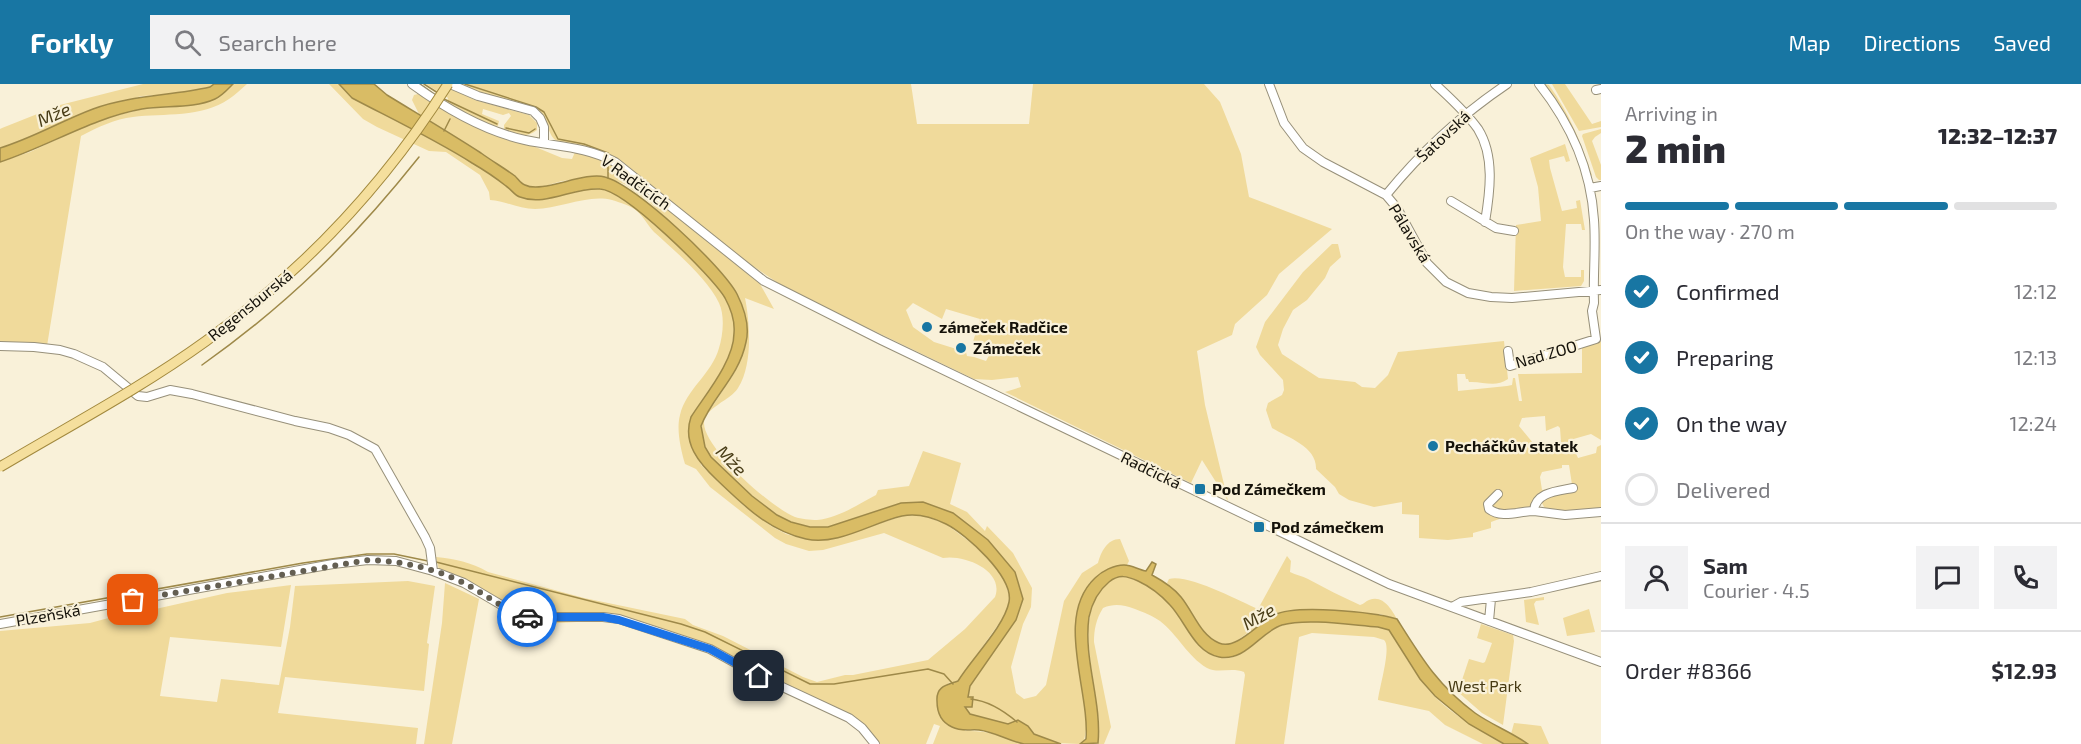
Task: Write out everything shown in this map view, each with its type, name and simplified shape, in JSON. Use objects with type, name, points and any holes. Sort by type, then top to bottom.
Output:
[{"type":"main road","name":"Regensburská","points":[[0,467],[171,364],[258,301],[314,250],[362,199],[416,131],[449,84]]},
{"type":"street","name":"V Radčicích","points":[[412,84],[445,106],[487,128],[525,140],[591,151],[615,162],[764,282],[840,320]]},
{"type":"street","points":[[449,84],[478,96],[533,111],[540,118],[544,127],[544,143]]},
{"type":"street","name":"Pálavská","points":[[1269,84],[1284,123],[1303,148],[1323,162],[1386,195],[1397,208],[1427,263],[1435,273],[1457,288],[1479,296],[1512,298],[1597,291]]},
{"type":"street","points":[[1435,84],[1479,130],[1487,156],[1490,182],[1485,222]]},
{"type":"street","name":"Šatovská","points":[[1386,195],[1429,147],[1466,114],[1507,84]]},
{"type":"street","points":[[1539,84],[1567,125],[1580,155],[1590,188],[1595,228],[1597,291]]},
{"type":"street","points":[[1590,188],[1601,186]]},
{"type":"street","points":[[1450,201],[1496,228],[1514,231]]},
{"type":"street","name":"Nad ZOO","points":[[1509,351],[1510,366],[1596,339],[1592,311],[1597,291]]},
{"type":"street","name":"Radčická","points":[[840,320],[1369,575],[1601,662]]},
{"type":"street","points":[[0,346],[34,347],[74,354],[103,367],[138,396],[147,397],[170,390],[192,394],[349,435],[375,449],[425,537],[432,564]]},
{"type":"street","points":[[1534,511],[1536,502],[1541,497],[1573,488]]},
{"type":"street","points":[[1498,494],[1488,504],[1489,509],[1493,512],[1506,514],[1534,511],[1557,515],[1601,512]]},
{"type":"street","name":"Plzeňská","points":[[0,624],[368,560],[432,564],[482,595],[525,617],[603,617],[694,643],[849,718],[862,728],[875,744]]},
{"type":"street","points":[[1452,607],[1461,602],[1531,592],[1601,576]]},
{"type":"street","points":[[1489,621],[1491,598]]},
{"type":"green space","points":[[143,84],[214,84],[181,94],[141,96],[25,141],[0,148],[0,129],[2,128],[60,105]]},
{"type":"green space","points":[[233,84],[247,84],[229,99],[207,109],[182,114],[126,118],[81,136],[47,346],[0,344],[0,162],[30,152],[98,120],[143,109],[182,106],[216,99]]},
{"type":"green space","points":[[329,84],[339,84],[352,98],[458,154],[494,177],[518,196],[539,200],[590,189],[612,193],[647,218],[686,254],[725,298],[734,324],[733,344],[724,366],[691,417],[701,465],[744,506],[786,534],[809,540],[830,539],[903,516],[921,515],[946,524],[979,549],[1004,578],[1010,599],[1005,615],[958,681],[948,683],[965,731],[995,734],[1023,744],[933,744],[940,726],[934,724],[926,744],[872,744],[853,724],[728,660],[688,644],[610,620],[526,625],[494,605],[480,590],[439,570],[436,557],[463,562],[488,572],[584,598],[685,619],[693,625],[723,636],[817,682],[928,660],[965,629],[995,597],[996,587],[994,579],[988,572],[971,561],[951,557],[943,558],[884,533],[823,550],[809,551],[775,538],[710,487],[696,469],[685,464],[679,433],[680,415],[688,397],[716,357],[722,337],[722,314],[719,303],[707,284],[654,232],[639,213],[625,204],[603,199],[583,200],[535,209],[490,200],[489,192],[480,175],[446,152],[429,151],[363,119]]},
{"type":"green space","points":[[426,84],[441,84],[475,100],[529,115],[537,123],[537,130],[525,135],[512,133],[504,129],[504,125],[511,116],[509,113],[503,115],[483,109],[482,114],[499,121],[498,126],[489,125],[447,103],[448,98]]},
{"type":"green space","points":[[458,84],[911,84],[917,124],[1029,124],[1033,84],[1204,84],[1220,102],[1241,154],[1249,197],[1332,229],[1279,274],[1267,295],[1235,324],[1232,335],[1197,351],[1205,405],[1228,501],[1202,460],[1191,483],[1005,392],[1021,387],[1018,377],[992,380],[974,379],[787,289],[744,260],[624,163],[592,148],[760,284],[774,309],[745,298],[749,344],[743,379],[735,392],[708,413],[704,423],[707,434],[715,447],[756,490],[795,517],[825,519],[876,495],[878,490],[909,486],[923,451],[961,463],[950,504],[967,512],[985,531],[987,526],[1013,553],[1032,588],[1031,607],[1023,624],[1011,667],[1016,693],[1024,699],[1036,696],[1046,685],[1064,601],[1082,573],[1098,563],[1108,544],[1120,539],[1129,561],[1127,565],[1115,567],[1089,583],[1087,724],[1084,741],[1080,744],[1058,743],[1034,734],[1028,726],[1012,722],[1008,724],[970,714],[964,707],[971,707],[968,697],[970,686],[1016,620],[1015,572],[988,540],[953,513],[901,503],[828,527],[810,527],[777,515],[752,496],[711,457],[705,447],[702,422],[733,375],[746,342],[744,310],[736,292],[723,274],[649,202],[624,184],[603,176],[562,181],[538,188],[524,185],[516,177],[419,114],[412,100],[414,95],[418,94],[507,140],[533,146],[562,158],[572,159],[578,145],[557,141],[537,110],[531,106],[480,94]],"holes":[[[913,303],[942,319],[946,309],[980,319],[972,345],[990,344],[992,350],[986,361],[967,356],[966,352],[934,342],[913,327],[906,310]]]},
{"type":"green space","points":[[1545,84],[1549,85],[1563,106],[1574,128],[1592,175],[1590,177],[1571,126]]},
{"type":"green space","points":[[1552,84],[1565,84],[1592,124],[1601,121],[1601,127],[1579,131]]},
{"type":"green space","points":[[1601,129],[1601,133],[1592,141],[1601,165],[1601,180],[1599,180],[1582,136]]},
{"type":"green space","points":[[1565,144],[1570,161],[1566,162],[1564,156],[1549,160],[1550,168],[1562,211],[1577,208],[1576,201],[1580,200],[1585,230],[1582,230],[1581,224],[1566,224],[1563,267],[1565,277],[1581,277],[1581,270],[1584,270],[1584,281],[1581,286],[1514,291],[1516,225],[1541,221],[1538,187],[1530,158]]},
{"type":"green space","points":[[1332,244],[1338,244],[1341,257],[1330,267],[1325,278],[1307,300],[1293,310],[1278,345],[1282,354],[1319,378],[1355,382],[1362,387],[1375,388],[1388,375],[1398,352],[1504,341],[1508,379],[1494,384],[1469,382],[1465,374],[1457,374],[1458,391],[1512,385],[1513,378],[1515,378],[1519,401],[1522,401],[1518,374],[1582,373],[1582,347],[1601,341],[1601,440],[1591,434],[1570,440],[1578,458],[1596,453],[1597,447],[1601,445],[1601,508],[1559,513],[1545,509],[1541,501],[1553,495],[1573,491],[1569,465],[1542,472],[1540,477],[1542,490],[1549,489],[1549,491],[1527,509],[1491,522],[1491,528],[1473,533],[1473,537],[1448,540],[1419,538],[1419,515],[1402,514],[1402,502],[1374,507],[1349,500],[1339,494],[1316,469],[1315,461],[1307,449],[1272,428],[1266,410],[1268,403],[1282,395],[1283,380],[1260,355],[1256,347],[1265,322],[1303,272]],"holes":[[[1545,416],[1546,431],[1558,426],[1561,442],[1555,450],[1542,454],[1519,426],[1522,418]]]},
{"type":"green space","points":[[1287,556],[1291,561],[1290,572],[1360,605],[1369,600],[1379,599],[1386,604],[1397,619],[1380,614],[1274,614],[1235,642],[1226,645],[1206,636],[1181,597],[1167,583],[1169,579],[1188,580],[1258,609]]},
{"type":"green space","points":[[1122,575],[1144,583],[1160,595],[1168,602],[1196,642],[1217,657],[1235,657],[1273,630],[1291,623],[1328,622],[1389,630],[1416,673],[1434,696],[1458,716],[1504,744],[1483,744],[1445,725],[1429,711],[1378,700],[1387,650],[1384,640],[1374,637],[1312,633],[1299,637],[1284,744],[1235,744],[1244,672],[1207,668],[1194,658],[1160,621],[1135,609],[1115,605],[1103,608],[1094,633],[1111,727],[1104,744],[1098,744],[1099,724],[1089,651],[1089,627],[1093,605],[1103,587]]},
{"type":"green space","points":[[408,581],[435,586],[427,643],[429,644],[424,691],[285,677],[278,713],[418,728],[416,744],[0,744],[0,631],[90,623],[127,613],[227,593],[291,585],[281,647],[170,637],[160,696],[217,702],[221,679],[279,685],[295,586]]},
{"type":"green space","points":[[445,583],[479,599],[452,744],[424,744],[442,623]]},
{"type":"green space","points":[[1544,597],[1544,600],[1536,601],[1534,604],[1539,625],[1526,622],[1524,600]]},
{"type":"green space","points":[[1589,609],[1595,632],[1567,636],[1563,618]]},
{"type":"green space","name":"West Park","points":[[1481,624],[1513,635],[1503,725],[1482,713],[1458,692],[1469,659],[1485,662],[1492,643],[1477,638]]},
{"type":"green space","points":[[1514,723],[1541,726],[1549,744],[1528,744],[1511,734]]},
{"type":"shaded area","points":[[214,84],[233,84],[220,96],[207,102],[124,113],[0,162],[0,148],[93,109],[136,98],[210,87]]},
{"type":"shaded area","points":[[339,84],[374,84],[387,95],[507,170],[521,183],[532,187],[542,187],[586,177],[605,177],[637,195],[677,228],[728,281],[740,299],[747,323],[746,342],[738,366],[701,426],[705,447],[711,457],[752,496],[777,515],[791,522],[810,527],[828,527],[901,503],[923,502],[953,513],[988,540],[1015,572],[1023,599],[1016,620],[970,686],[968,697],[973,697],[972,707],[965,707],[970,714],[1008,724],[1018,720],[1028,726],[1034,734],[1061,744],[1024,744],[985,731],[956,729],[940,717],[937,705],[938,692],[943,687],[958,681],[1001,622],[1009,602],[1009,592],[997,569],[976,546],[955,529],[924,516],[913,515],[890,519],[842,537],[806,539],[780,530],[757,516],[698,459],[689,435],[691,417],[724,366],[733,344],[734,324],[727,302],[717,287],[667,236],[628,203],[600,189],[539,200],[518,196],[494,177],[458,154],[352,98]]},
{"type":"shaded area","points":[[1152,562],[1156,564],[1152,575],[1178,593],[1202,629],[1219,643],[1233,643],[1274,615],[1299,610],[1335,610],[1397,619],[1422,658],[1440,681],[1462,703],[1528,744],[1504,744],[1469,724],[1435,696],[1420,679],[1389,630],[1329,623],[1292,623],[1274,629],[1237,655],[1219,657],[1210,654],[1197,643],[1167,601],[1143,583],[1123,577],[1113,579],[1102,589],[1090,612],[1088,648],[1099,727],[1098,743],[1080,744],[1086,739],[1086,720],[1075,633],[1077,613],[1083,594],[1095,578],[1108,569],[1124,565],[1146,571]]},
{"type":"waterway","points":[[420,84],[437,96]]},
{"type":"waterway","points":[[424,84],[438,93]]},
{"type":"waterway","points":[[465,84],[536,107],[544,112],[558,139],[584,144],[608,153]]},
{"type":"waterway","points":[[444,99],[497,124]]},
{"type":"waterway","points":[[444,131],[450,119]]},
{"type":"waterway","points":[[506,128],[529,133],[535,129]]},
{"type":"waterway","points":[[202,365],[263,318],[318,269],[369,216],[419,157]]},
{"type":"waterway","points":[[608,164],[608,178]]},
{"type":"waterway","points":[[0,617],[303,563],[367,554],[394,554],[428,561]]},
{"type":"waterway","points":[[436,562],[681,624],[705,632],[810,684],[834,684],[928,669],[944,674],[953,684]]},
{"type":"waterway","points":[[971,699],[996,707],[1017,722]]},
{"type":"way so far","points":[[133,600],[333,564],[368,560],[396,561],[433,571],[464,584],[527,617]]},
{"type":"place","name":"zámeček Radčice","points":[[927,327]]},
{"type":"place","name":"Zámeček","points":[[961,348]]},
{"type":"place","name":"Pecháčkův statek","points":[[1433,446]]},
{"type":"place","name":"Pod Zámečkem","points":[[1200,489]]},
{"type":"place","name":"Pod zámečkem","points":[[1259,527]]},
{"type":"route","points":[[527,617],[603,617],[619,620],[710,649],[759,676]]},
{"type":"water label","name":"Mže","points":[[54,115]]},
{"type":"water label","name":"Mže","points":[[731,461]]},
{"type":"water label","name":"Mže","points":[[1259,617]]}]
